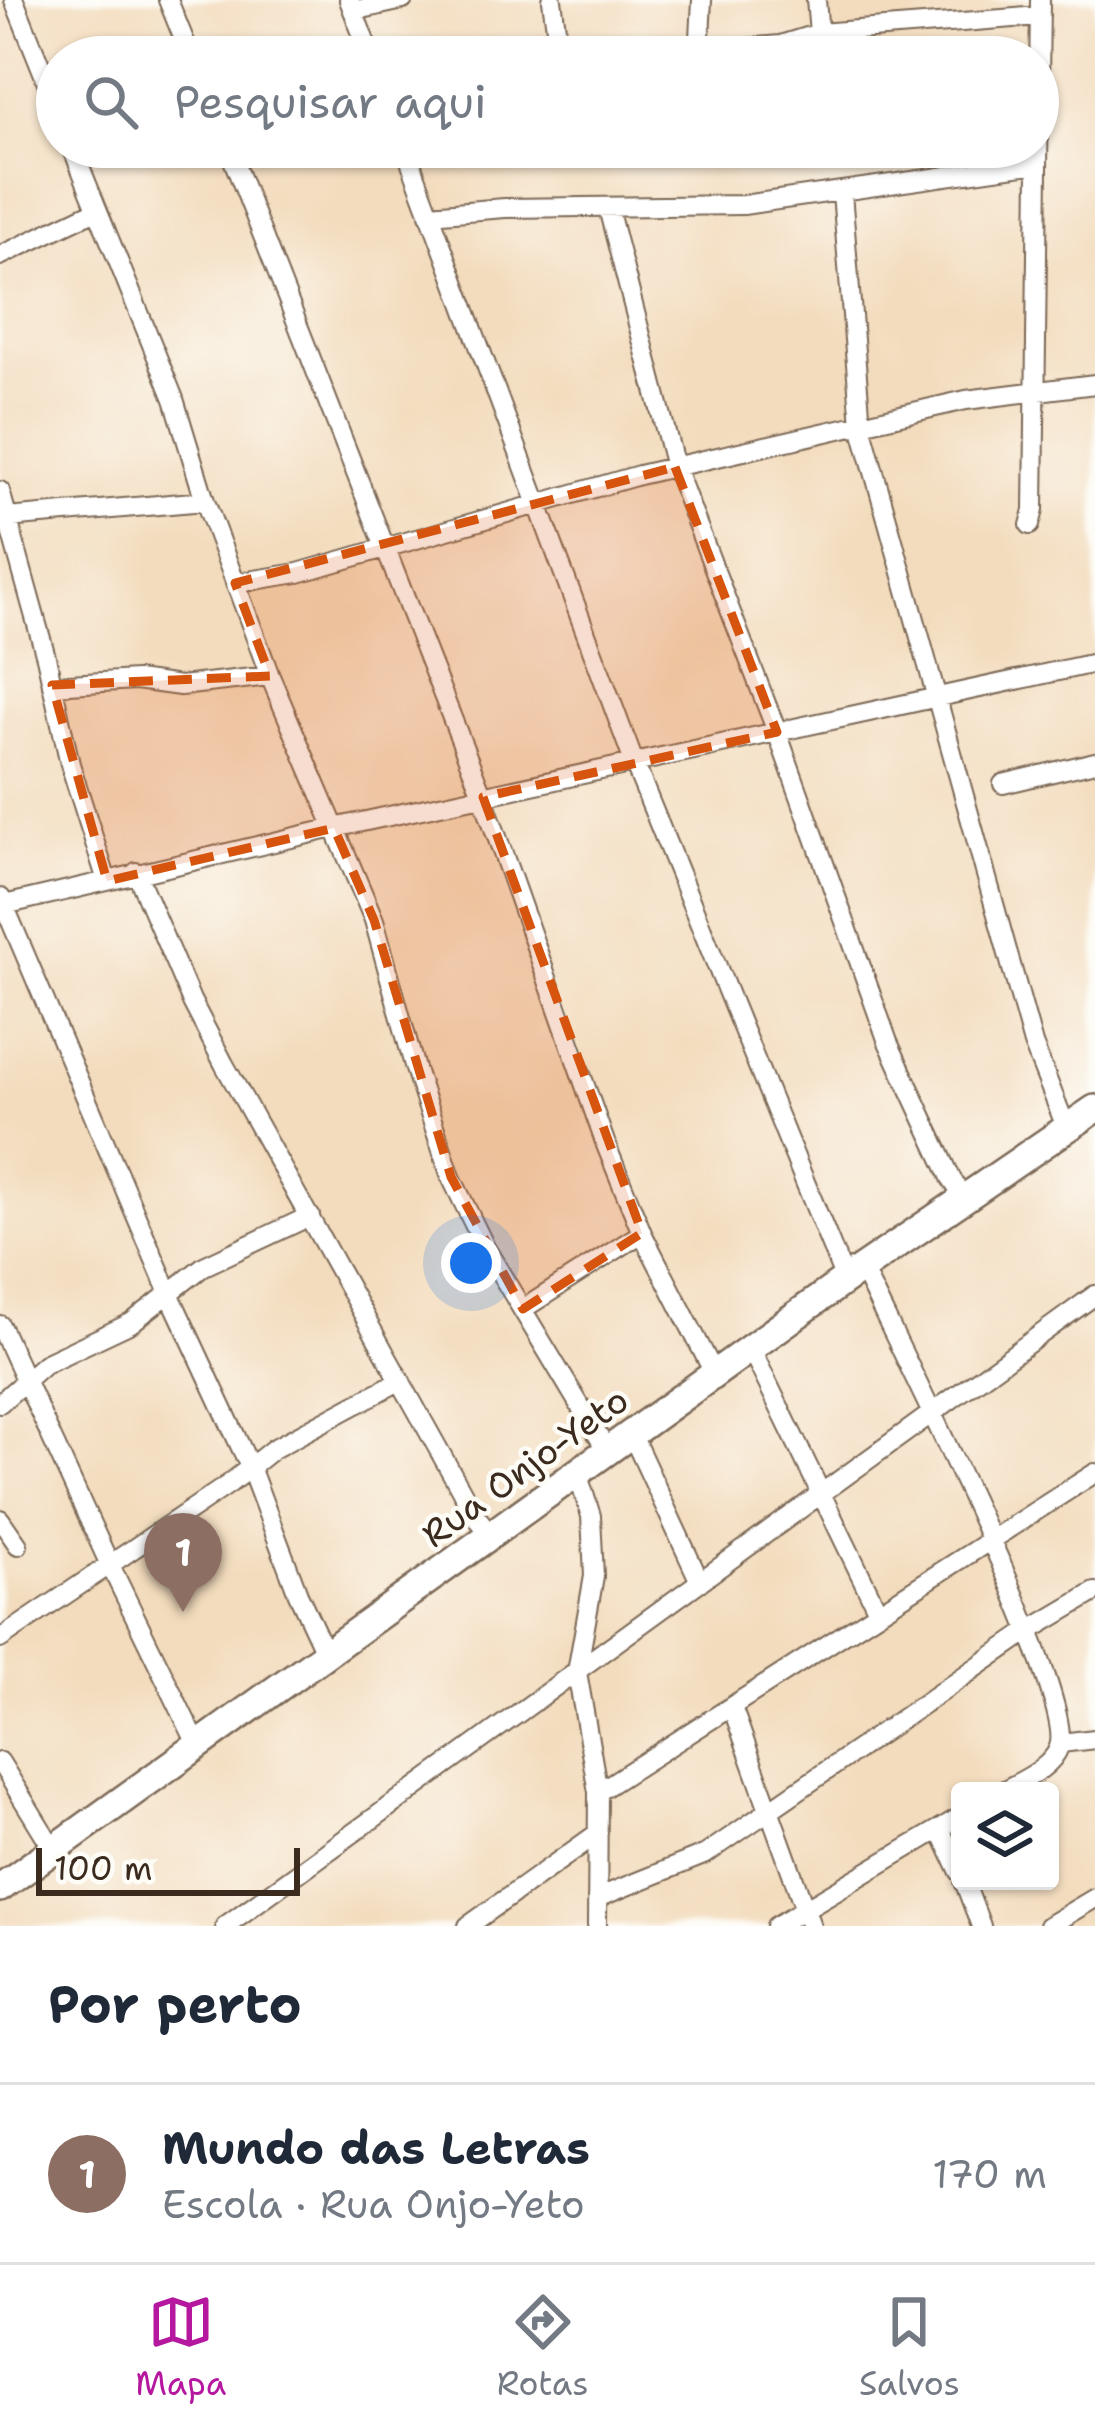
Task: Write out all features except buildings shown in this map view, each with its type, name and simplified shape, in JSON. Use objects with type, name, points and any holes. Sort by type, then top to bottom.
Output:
[{"type":"main road","name":"Rua Onjo-Yeto","points":[[0,1888],[854,1274],[1095,1109]]},
{"type":"street","points":[[14,0],[36,55]]},
{"type":"street","points":[[167,0],[182,36]]},
{"type":"street","points":[[363,36],[351,6],[404,0]]},
{"type":"street","points":[[552,0],[557,36]]},
{"type":"street","points":[[700,36],[702,0]]},
{"type":"street","points":[[816,0],[819,33]]},
{"type":"street","points":[[809,36],[1040,8]]},
{"type":"street","points":[[80,168],[174,399],[270,676],[374,920],[415,1070],[451,1177],[486,1249],[609,1454]]},
{"type":"street","points":[[236,168],[483,797],[606,1145],[642,1233],[715,1375]]},
{"type":"street","points":[[413,168],[635,765],[854,1274],[930,1413],[1029,1631],[1059,1711],[1061,1743],[1052,1762],[1018,1782]]},
{"type":"street","points":[[429,214],[505,208],[742,205],[1005,168]]},
{"type":"street","points":[[1030,525],[1034,510],[1038,168]]},
{"type":"street","points":[[842,193],[861,424],[1033,1044],[1066,1127]]},
{"type":"street","points":[[608,208],[675,467],[888,1042],[964,1198]]},
{"type":"street","points":[[0,256],[96,210]]},
{"type":"street","points":[[235,583],[298,573],[675,467],[1032,389],[1095,384]]},
{"type":"street","points":[[0,491],[70,764],[107,880]]},
{"type":"street","points":[[7,518],[206,501]]},
{"type":"street","points":[[326,1654],[250,1467],[169,1293],[1,903],[1095,663]]},
{"type":"street","points":[[52,685],[136,680],[180,686],[270,676]]},
{"type":"street","points":[[1004,784],[1095,762]]},
{"type":"street","points":[[136,872],[191,1000],[475,1515],[492,1536]]},
{"type":"street","points":[[0,1403],[44,1364],[131,1323],[204,1266],[310,1216]]},
{"type":"street","points":[[523,1310],[642,1233]]},
{"type":"street","points":[[225,1926],[1095,1295]]},
{"type":"street","points":[[0,1325],[198,1746]]},
{"type":"street","points":[[752,1348],[878,1611]]},
{"type":"street","points":[[0,1639],[300,1433],[401,1380]]},
{"type":"street","points":[[632,1435],[700,1582]]},
{"type":"street","points":[[598,1792],[1095,1473]]},
{"type":"street","points":[[578,1475],[591,1516],[594,1576],[578,1672],[598,1792],[597,1926]]},
{"type":"street","points":[[0,1519],[18,1545]]},
{"type":"street","points":[[597,1898],[706,1854],[1029,1631],[1095,1592]]},
{"type":"street","points":[[732,1707],[808,1918]]},
{"type":"street","points":[[1061,1743],[1095,1738]]},
{"type":"street","points":[[0,1762],[54,1850]]},
{"type":"street","points":[[776,1926],[808,1918],[951,1822]]},
{"type":"street","points":[[940,1829],[951,1853]]},
{"type":"street","points":[[468,1926],[598,1833]]},
{"type":"street","points":[[967,1890],[981,1926]]},
{"type":"street","points":[[1048,1926],[1095,1898]]},
{"type":"highlighted area","points":[[675,467],[777,732],[483,797],[642,1233],[523,1309],[451,1177],[374,920],[334,828],[107,881],[52,685],[270,676],[235,583]]},
{"type":"place","name":"Mundo das Letras","points":[[183,1612]]}]
